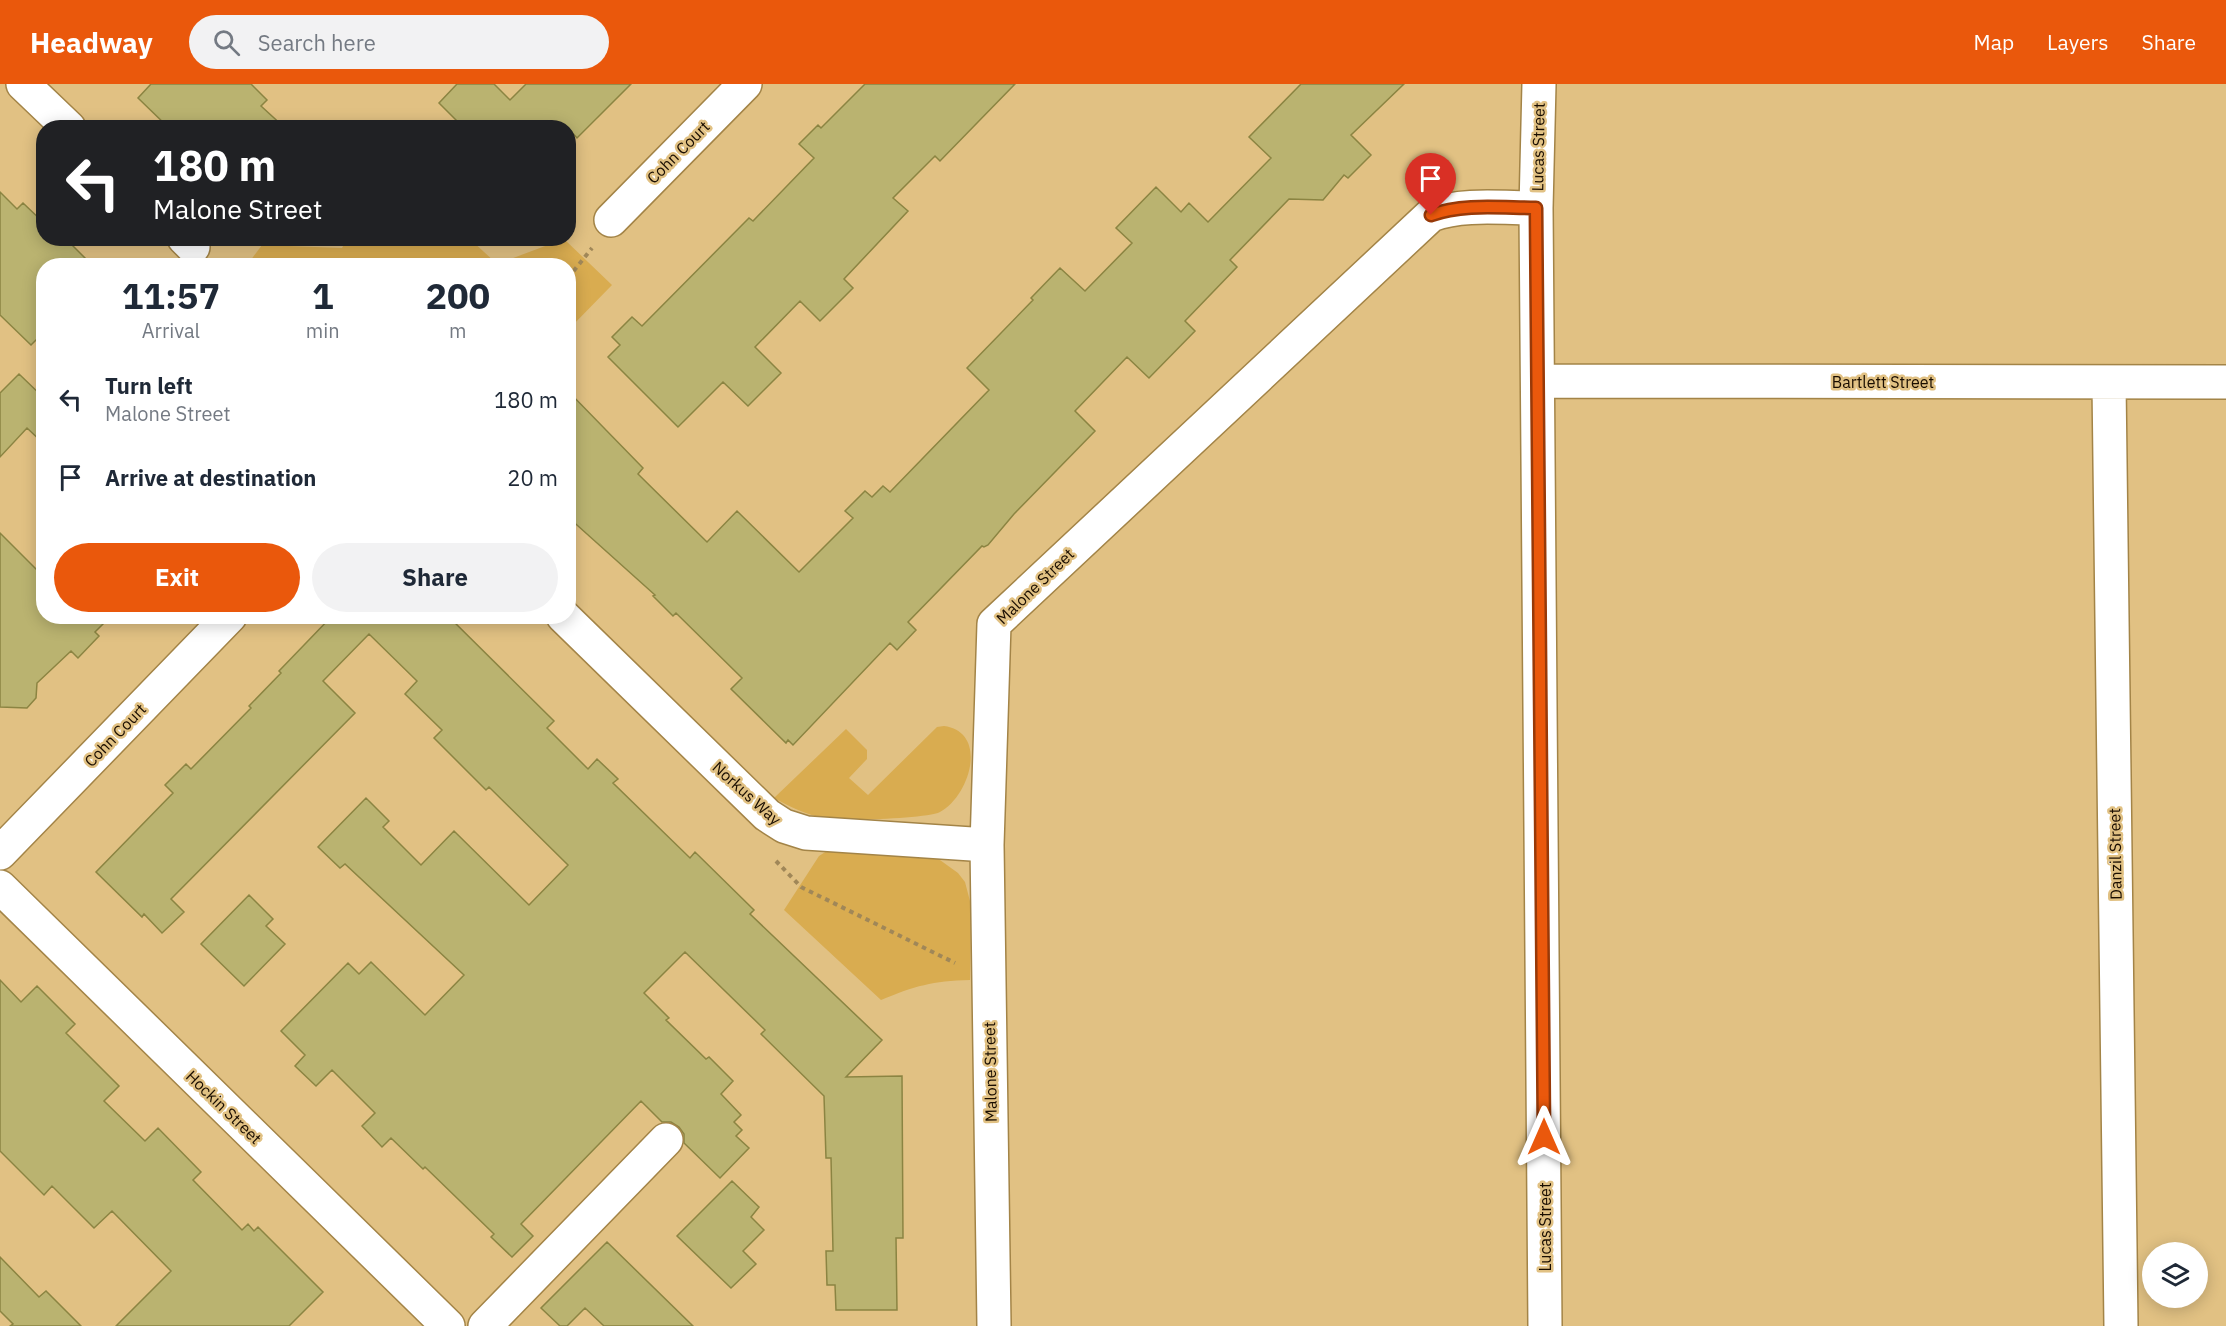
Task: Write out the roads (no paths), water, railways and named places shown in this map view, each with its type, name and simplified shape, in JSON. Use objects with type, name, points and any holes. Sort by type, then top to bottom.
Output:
[{"type":"street","points":[[23,84],[61,120]]},
{"type":"street","name":"Cohn Court","points":[[611,220],[745,84]]},
{"type":"street","name":"Lucas Street","points":[[1539,84],[1536,208],[1545,1326]]},
{"type":"street","name":"Malone Street","points":[[994,1326],[987,845],[994,624],[1431,215],[1443,210],[1536,208]]},
{"type":"street","name":"Bartlett Street","points":[[1539,381],[2109,383],[2226,381]]},
{"type":"street","name":"Danzil Street","points":[[2109,383],[2121,1326]]},
{"type":"street","name":"Cohn Court","points":[[0,853],[222,624]]},
{"type":"street","name":"Norkus Way","points":[[571,624],[767,815],[784,826],[806,833],[987,845]]},
{"type":"street","name":"Hockin Street","points":[[0,887],[448,1326]]},
{"type":"street","points":[[484,1326],[666,1140]]}]
